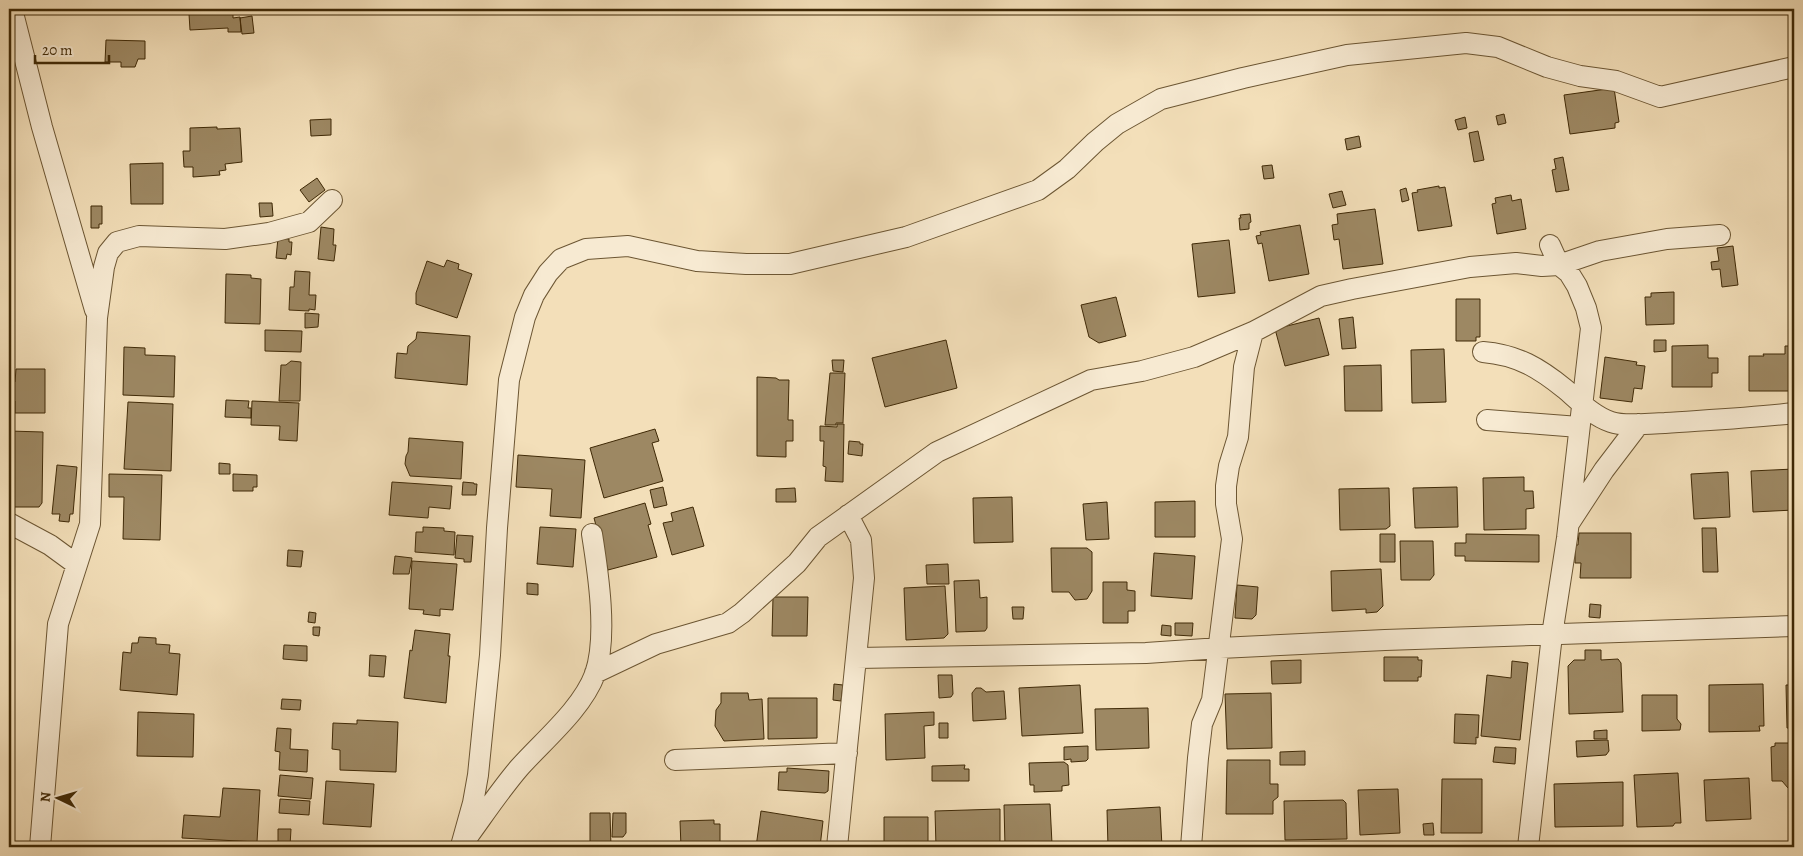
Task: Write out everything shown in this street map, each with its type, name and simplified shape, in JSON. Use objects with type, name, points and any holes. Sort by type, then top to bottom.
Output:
[{"type":"street","points":[[12,9],[42,128],[97,318]]},
{"type":"street","points":[[461,847],[473,803],[478,775],[490,655],[497,528],[509,380],[528,310],[534,295],[548,273],[561,259],[586,248],[628,246],[696,261],[790,264],[906,237],[1038,190],[1067,168],[1117,124],[1161,100],[1243,78],[1347,55],[1466,43],[1498,47],[1547,67],[1580,76],[1616,81],[1660,97],[1794,67]]},
{"type":"street","points":[[40,847],[58,624],[90,524],[97,318],[104,267],[108,254],[117,242],[139,236],[225,239],[269,233],[309,222],[332,200]]},
{"type":"street","points":[[595,674],[656,644],[728,623],[742,613],[797,563],[818,537],[937,452],[1092,380],[1142,371],[1194,357],[1253,332],[1321,296],[1470,267],[1516,263],[1542,266],[1559,265],[1610,249],[1667,239],[1720,235]]},
{"type":"street","points":[[1528,847],[1552,635],[1568,524],[1591,328],[1586,308],[1577,286],[1568,273],[1559,265],[1550,245]]},
{"type":"street","points":[[1191,847],[1202,724],[1212,700],[1232,540],[1226,504],[1226,486],[1229,466],[1238,436],[1244,367],[1253,332]]},
{"type":"street","points":[[1483,352],[1520,359],[1543,373],[1581,404],[1612,423],[1639,424],[1754,418],[1794,413]]},
{"type":"street","points":[[1487,420],[1579,427]]},
{"type":"street","points":[[1568,524],[1604,470],[1639,424]]},
{"type":"street","points":[[837,847],[864,578],[861,540],[848,514]]},
{"type":"street","points":[[9,523],[50,545],[76,564]]},
{"type":"street","points":[[461,847],[517,770],[579,703],[595,674],[600,653],[601,630],[599,576],[592,534]]},
{"type":"street","points":[[857,658],[1146,653],[1220,648],[1794,626]]},
{"type":"street","points":[[675,760],[847,753]]},
{"type":"building","points":[[233,12],[233,18],[240,17],[241,32],[228,32],[228,28],[190,30],[189,14]]},
{"type":"building","points":[[252,16],[254,33],[242,34],[240,18]]},
{"type":"building","points":[[106,40],[145,41],[145,59],[138,59],[135,67],[121,67],[121,62],[105,62]]},
{"type":"building","points":[[1614,88],[1619,122],[1615,123],[1615,128],[1570,134],[1564,95]]},
{"type":"building","points":[[1504,114],[1506,123],[1498,125],[1496,116]]},
{"type":"building","points":[[1465,117],[1467,128],[1458,130],[1455,120]]},
{"type":"building","points":[[331,119],[331,135],[311,136],[310,120]]},
{"type":"building","points":[[217,127],[217,129],[240,128],[242,162],[225,164],[226,170],[219,171],[220,175],[193,177],[193,167],[184,167],[183,151],[190,151],[190,128]]},
{"type":"building","points":[[1478,131],[1484,160],[1474,162],[1469,133]]},
{"type":"building","points":[[1359,136],[1361,147],[1347,150],[1345,139]]},
{"type":"building","points":[[1563,157],[1569,190],[1556,192],[1552,170],[1556,169],[1554,159]]},
{"type":"building","points":[[163,163],[163,204],[131,204],[130,164]]},
{"type":"building","points":[[1272,165],[1274,178],[1264,179],[1262,166]]},
{"type":"building","points":[[317,178],[325,190],[309,202],[300,190]]},
{"type":"building","points":[[1439,186],[1439,188],[1445,187],[1452,226],[1418,231],[1412,193],[1418,192],[1417,190]]},
{"type":"building","points":[[1406,188],[1409,200],[1402,202],[1400,190]]},
{"type":"building","points":[[1342,191],[1346,205],[1333,208],[1329,194]]},
{"type":"building","points":[[1511,195],[1512,201],[1521,199],[1526,229],[1497,234],[1492,204],[1496,203],[1495,198]]},
{"type":"building","points":[[259,203],[272,203],[273,216],[260,217]]},
{"type":"building","points":[[91,206],[102,206],[102,224],[99,224],[99,228],[91,228]]},
{"type":"building","points":[[1375,209],[1383,264],[1343,269],[1339,239],[1334,240],[1332,225],[1338,224],[1337,214]]},
{"type":"building","points":[[1250,214],[1251,222],[1249,223],[1249,229],[1240,230],[1240,215]]},
{"type":"building","points":[[1300,225],[1309,274],[1269,281],[1262,243],[1258,244],[1256,236],[1261,235],[1260,232]]},
{"type":"building","points":[[321,227],[334,229],[333,245],[336,245],[334,261],[318,259]]},
{"type":"building","points":[[278,238],[289,239],[289,242],[292,242],[291,255],[287,254],[286,259],[276,258]]},
{"type":"building","points":[[1229,240],[1235,293],[1198,297],[1192,244]]},
{"type":"building","points":[[1733,246],[1738,285],[1722,287],[1720,269],[1712,270],[1711,262],[1719,261],[1717,248]]},
{"type":"building","points":[[447,260],[459,264],[458,269],[472,274],[457,318],[416,304],[416,293],[427,261],[444,267]]},
{"type":"building","points":[[295,271],[310,272],[309,295],[316,295],[315,310],[289,310],[290,287],[294,287]]},
{"type":"building","points":[[226,274],[251,275],[251,278],[261,279],[260,324],[225,323]]},
{"type":"building","points":[[1674,292],[1674,324],[1646,325],[1645,297],[1651,297],[1651,293]]},
{"type":"building","points":[[1116,297],[1126,336],[1099,343],[1089,337],[1081,305]]},
{"type":"building","points":[[1456,299],[1480,299],[1480,337],[1476,337],[1476,341],[1456,341]]},
{"type":"building","points":[[305,313],[319,314],[318,327],[305,328]]},
{"type":"building","points":[[1353,317],[1356,348],[1342,349],[1339,319]]},
{"type":"building","points":[[1319,318],[1329,355],[1285,366],[1275,329]]},
{"type":"building","points":[[265,330],[302,331],[301,352],[265,351]]},
{"type":"building","points":[[417,332],[470,336],[467,385],[395,378],[397,353],[407,354],[408,346],[416,339]]},
{"type":"building","points":[[946,340],[957,388],[885,407],[872,358]]},
{"type":"building","points":[[1654,340],[1666,340],[1666,351],[1654,352]]},
{"type":"building","points":[[1708,345],[1708,358],[1718,358],[1718,373],[1712,373],[1712,387],[1672,387],[1672,346]]},
{"type":"building","points":[[1785,346],[1794,346],[1794,391],[1749,391],[1749,356],[1785,354]]},
{"type":"building","points":[[124,347],[145,348],[145,355],[175,356],[174,397],[123,395]]},
{"type":"building","points":[[1444,349],[1446,402],[1412,403],[1411,350]]},
{"type":"building","points":[[1605,357],[1637,362],[1636,365],[1645,366],[1642,389],[1634,388],[1632,402],[1600,398]]},
{"type":"building","points":[[832,360],[844,360],[843,372],[833,371]]},
{"type":"building","points":[[291,361],[301,362],[300,401],[279,401],[281,365],[286,365]]},
{"type":"building","points":[[1381,365],[1382,411],[1345,411],[1344,366]]},
{"type":"building","points":[[16,369],[45,369],[45,413],[15,413],[15,401],[10,396],[10,386],[15,382]]},
{"type":"building","points":[[830,373],[845,373],[843,423],[836,423],[836,425],[825,425]]},
{"type":"building","points":[[757,377],[789,380],[788,420],[793,420],[793,441],[786,441],[786,457],[757,456]]},
{"type":"building","points":[[226,400],[249,401],[248,408],[251,408],[251,418],[225,417]]},
{"type":"building","points":[[252,401],[299,403],[297,441],[279,440],[280,426],[251,425]]},
{"type":"building","points":[[128,402],[173,404],[171,471],[124,469]]},
{"type":"building","points":[[837,424],[844,424],[843,482],[825,481],[826,467],[823,466],[824,441],[820,441],[820,426],[837,427]]},
{"type":"building","points":[[655,429],[659,441],[652,443],[663,481],[604,498],[590,448]]},
{"type":"building","points":[[9,431],[43,432],[42,503],[39,507],[10,507],[9,505]]},
{"type":"building","points":[[409,438],[463,442],[461,479],[410,476],[405,464]]},
{"type":"building","points":[[849,441],[863,444],[862,456],[848,454]]},
{"type":"building","points":[[518,455],[585,460],[581,518],[550,516],[552,489],[516,487]]},
{"type":"building","points":[[219,463],[230,464],[230,474],[219,474]]},
{"type":"building","points":[[57,465],[77,467],[73,514],[70,514],[69,522],[59,521],[60,514],[52,514]]},
{"type":"building","points":[[1794,469],[1794,510],[1753,512],[1751,471]]},
{"type":"building","points":[[1728,472],[1730,517],[1694,519],[1691,474]]},
{"type":"building","points":[[109,474],[162,475],[160,540],[123,539],[124,497],[109,497]]},
{"type":"building","points":[[233,474],[257,475],[257,487],[253,487],[253,491],[233,491]]},
{"type":"building","points":[[1524,477],[1524,491],[1533,491],[1534,508],[1526,509],[1526,529],[1484,530],[1483,478]]},
{"type":"building","points":[[392,482],[452,486],[450,509],[429,507],[428,518],[389,515]]},
{"type":"building","points":[[463,482],[477,484],[476,495],[462,495]]},
{"type":"building","points":[[663,487],[667,505],[654,508],[650,490]]},
{"type":"building","points":[[1457,487],[1458,527],[1415,528],[1413,488]]},
{"type":"building","points":[[795,488],[796,502],[776,502],[776,489]]},
{"type":"building","points":[[1389,488],[1390,526],[1386,529],[1340,530],[1339,489]]},
{"type":"building","points":[[1012,497],[1013,542],[974,543],[973,498]]},
{"type":"building","points":[[1195,501],[1195,537],[1155,537],[1155,502]]},
{"type":"building","points":[[1107,502],[1109,539],[1086,540],[1083,504]]},
{"type":"building","points":[[645,503],[651,524],[648,525],[657,557],[608,570],[594,518]]},
{"type":"building","points":[[693,507],[704,546],[672,555],[663,523],[673,521],[671,513]]},
{"type":"building","points":[[423,527],[444,528],[444,531],[455,532],[454,555],[415,552],[416,532],[423,532]]},
{"type":"building","points":[[540,527],[576,529],[573,567],[537,564]]},
{"type":"building","points":[[1702,528],[1716,528],[1718,572],[1703,572]]},
{"type":"building","points":[[1793,531],[1794,531],[1794,578]]},
{"type":"building","points":[[1579,533],[1631,533],[1631,578],[1580,578],[1581,563],[1575,563],[1575,545],[1578,545]]},
{"type":"building","points":[[1380,534],[1395,534],[1395,562],[1380,562]]},
{"type":"building","points":[[1466,534],[1539,535],[1539,562],[1465,561],[1465,556],[1455,556],[1455,543],[1466,543]]},
{"type":"building","points":[[457,535],[473,536],[471,562],[464,562],[464,559],[455,558]]},
{"type":"building","points":[[1400,541],[1433,541],[1434,575],[1430,580],[1401,580]]},
{"type":"building","points":[[1051,548],[1087,548],[1092,552],[1092,591],[1087,599],[1075,600],[1069,592],[1052,592]]},
{"type":"building","points":[[288,550],[303,551],[301,567],[287,566]]},
{"type":"building","points":[[1154,553],[1195,556],[1192,599],[1151,596]]},
{"type":"building","points":[[395,556],[412,558],[409,574],[393,574]]},
{"type":"building","points":[[412,561],[457,564],[453,610],[440,609],[440,616],[423,614],[424,610],[409,609]]},
{"type":"building","points":[[948,564],[949,584],[927,584],[926,565]]},
{"type":"building","points":[[1381,569],[1383,606],[1377,612],[1366,613],[1366,609],[1332,611],[1331,571]]},
{"type":"building","points":[[979,580],[980,598],[987,597],[987,628],[985,631],[956,632],[954,581]]},
{"type":"building","points":[[1103,582],[1127,582],[1127,590],[1135,591],[1135,611],[1128,611],[1128,623],[1103,623]]},
{"type":"building","points":[[527,583],[538,584],[538,595],[527,594]]},
{"type":"building","points":[[1237,585],[1258,587],[1256,615],[1252,619],[1235,618]]},
{"type":"building","points":[[945,586],[948,634],[944,638],[906,640],[904,588]]},
{"type":"building","points":[[773,597],[808,597],[807,636],[772,636]]},
{"type":"building","points":[[1590,604],[1601,605],[1600,618],[1589,617]]},
{"type":"building","points":[[1012,607],[1024,607],[1023,619],[1013,619]]},
{"type":"building","points":[[309,612],[316,613],[315,623],[308,622]]},
{"type":"building","points":[[1175,623],[1193,623],[1192,636],[1175,635]]},
{"type":"building","points":[[1162,625],[1171,626],[1171,636],[1161,635]]},
{"type":"building","points":[[313,627],[320,627],[319,636],[313,635]]},
{"type":"building","points":[[415,630],[450,634],[446,703],[404,698],[410,650],[412,651]]},
{"type":"building","points":[[139,637],[156,638],[156,644],[170,645],[169,653],[180,654],[177,695],[120,690],[123,652],[131,653],[132,643],[138,643]]},
{"type":"building","points":[[284,645],[307,646],[307,661],[283,659]]},
{"type":"building","points":[[1585,650],[1601,650],[1601,660],[1618,659],[1621,663],[1623,712],[1569,714],[1568,666],[1574,660],[1585,660]]},
{"type":"building","points":[[370,655],[386,656],[384,677],[369,676]]},
{"type":"building","points":[[1384,657],[1418,657],[1418,660],[1422,660],[1421,677],[1418,677],[1418,681],[1384,681]]},
{"type":"building","points":[[1301,660],[1301,683],[1272,684],[1271,661]]},
{"type":"building","points":[[1512,661],[1528,663],[1520,740],[1481,736],[1487,675],[1511,678]]},
{"type":"building","points":[[938,675],[952,675],[953,694],[951,697],[939,698]]},
{"type":"building","points":[[834,684],[843,685],[841,701],[833,700]]},
{"type":"building","points":[[1763,684],[1764,726],[1759,726],[1760,731],[1709,732],[1709,685]]},
{"type":"building","points":[[1080,685],[1083,733],[1022,736],[1019,688]]},
{"type":"building","points":[[1786,685],[1794,685],[1794,728],[1787,728]]},
{"type":"building","points":[[976,688],[981,688],[986,692],[1004,691],[1006,719],[973,721],[972,693]]},
{"type":"building","points":[[721,693],[748,693],[749,700],[762,699],[764,739],[724,741],[715,726],[716,710],[721,703]]},
{"type":"building","points":[[1271,693],[1272,748],[1227,749],[1225,694]]},
{"type":"building","points":[[1642,695],[1677,695],[1677,719],[1681,724],[1680,730],[1642,731]]},
{"type":"building","points":[[768,698],[817,698],[817,738],[768,739]]},
{"type":"building","points":[[282,699],[301,700],[300,710],[281,709]]},
{"type":"building","points":[[1148,708],[1149,748],[1096,750],[1095,709]]},
{"type":"building","points":[[138,712],[194,714],[193,757],[137,756]]},
{"type":"building","points":[[934,712],[934,725],[924,726],[925,758],[886,760],[885,714]]},
{"type":"building","points":[[1455,714],[1479,715],[1476,744],[1454,743]]},
{"type":"building","points":[[357,720],[398,722],[396,772],[340,770],[340,750],[332,749],[333,723],[357,724]]},
{"type":"building","points":[[939,723],[948,723],[948,738],[939,738]]},
{"type":"building","points":[[277,728],[291,729],[290,749],[308,750],[307,772],[279,770],[280,752],[275,751]]},
{"type":"building","points":[[1607,730],[1607,739],[1594,739],[1594,731]]},
{"type":"building","points":[[1608,740],[1609,751],[1606,755],[1577,757],[1576,741]]},
{"type":"building","points":[[1775,743],[1794,743],[1794,788],[1788,788],[1782,781],[1772,781],[1771,747],[1775,746]]},
{"type":"building","points":[[1088,746],[1088,759],[1086,761],[1071,762],[1071,759],[1064,760],[1064,747]]},
{"type":"building","points":[[1495,747],[1516,748],[1515,764],[1493,762]]},
{"type":"building","points":[[1305,751],[1305,765],[1280,765],[1280,752]]},
{"type":"building","points":[[1227,760],[1270,760],[1270,784],[1278,784],[1278,797],[1273,801],[1273,814],[1226,814]]},
{"type":"building","points":[[1064,762],[1068,765],[1069,785],[1062,786],[1062,791],[1034,792],[1034,785],[1030,785],[1029,763]]},
{"type":"building","points":[[965,765],[964,769],[969,769],[969,781],[932,781],[932,766]]},
{"type":"building","points":[[787,768],[829,771],[828,791],[825,793],[778,790],[779,772],[787,772]]},
{"type":"building","points":[[1678,773],[1681,823],[1675,823],[1673,826],[1637,827],[1634,775]]},
{"type":"building","points":[[280,775],[313,778],[311,799],[278,796]]},
{"type":"building","points":[[1749,778],[1751,819],[1706,821],[1704,780]]},
{"type":"building","points":[[1442,779],[1482,779],[1482,833],[1441,833]]},
{"type":"building","points":[[326,781],[374,784],[371,827],[323,824]]},
{"type":"building","points":[[1623,782],[1623,826],[1555,827],[1554,784]]},
{"type":"building","points":[[223,788],[260,790],[257,842],[182,838],[184,815],[220,817]]},
{"type":"building","points":[[1398,789],[1400,833],[1360,835],[1358,790]]},
{"type":"building","points":[[280,799],[310,801],[309,815],[279,813]]},
{"type":"building","points":[[1343,800],[1346,803],[1347,839],[1285,840],[1284,801]]},
{"type":"building","points":[[1050,804],[1052,844],[1049,847],[1005,847],[1004,805]]},
{"type":"building","points":[[1160,807],[1162,847],[1108,847],[1107,810]]},
{"type":"building","points":[[1000,809],[1000,847],[936,847],[935,811]]},
{"type":"building","points":[[761,811],[823,821],[820,847],[756,847]]},
{"type":"building","points":[[590,813],[610,813],[611,847],[590,847]]},
{"type":"building","points":[[613,813],[626,813],[626,833],[623,837],[612,837]]},
{"type":"building","points":[[884,817],[928,817],[928,847],[884,847]]},
{"type":"building","points":[[714,820],[714,824],[720,824],[720,845],[714,845],[715,847],[681,847],[680,821]]},
{"type":"building","points":[[1433,823],[1434,835],[1424,835],[1423,824]]},
{"type":"building","points":[[278,829],[291,829],[290,846],[278,845]]}]
